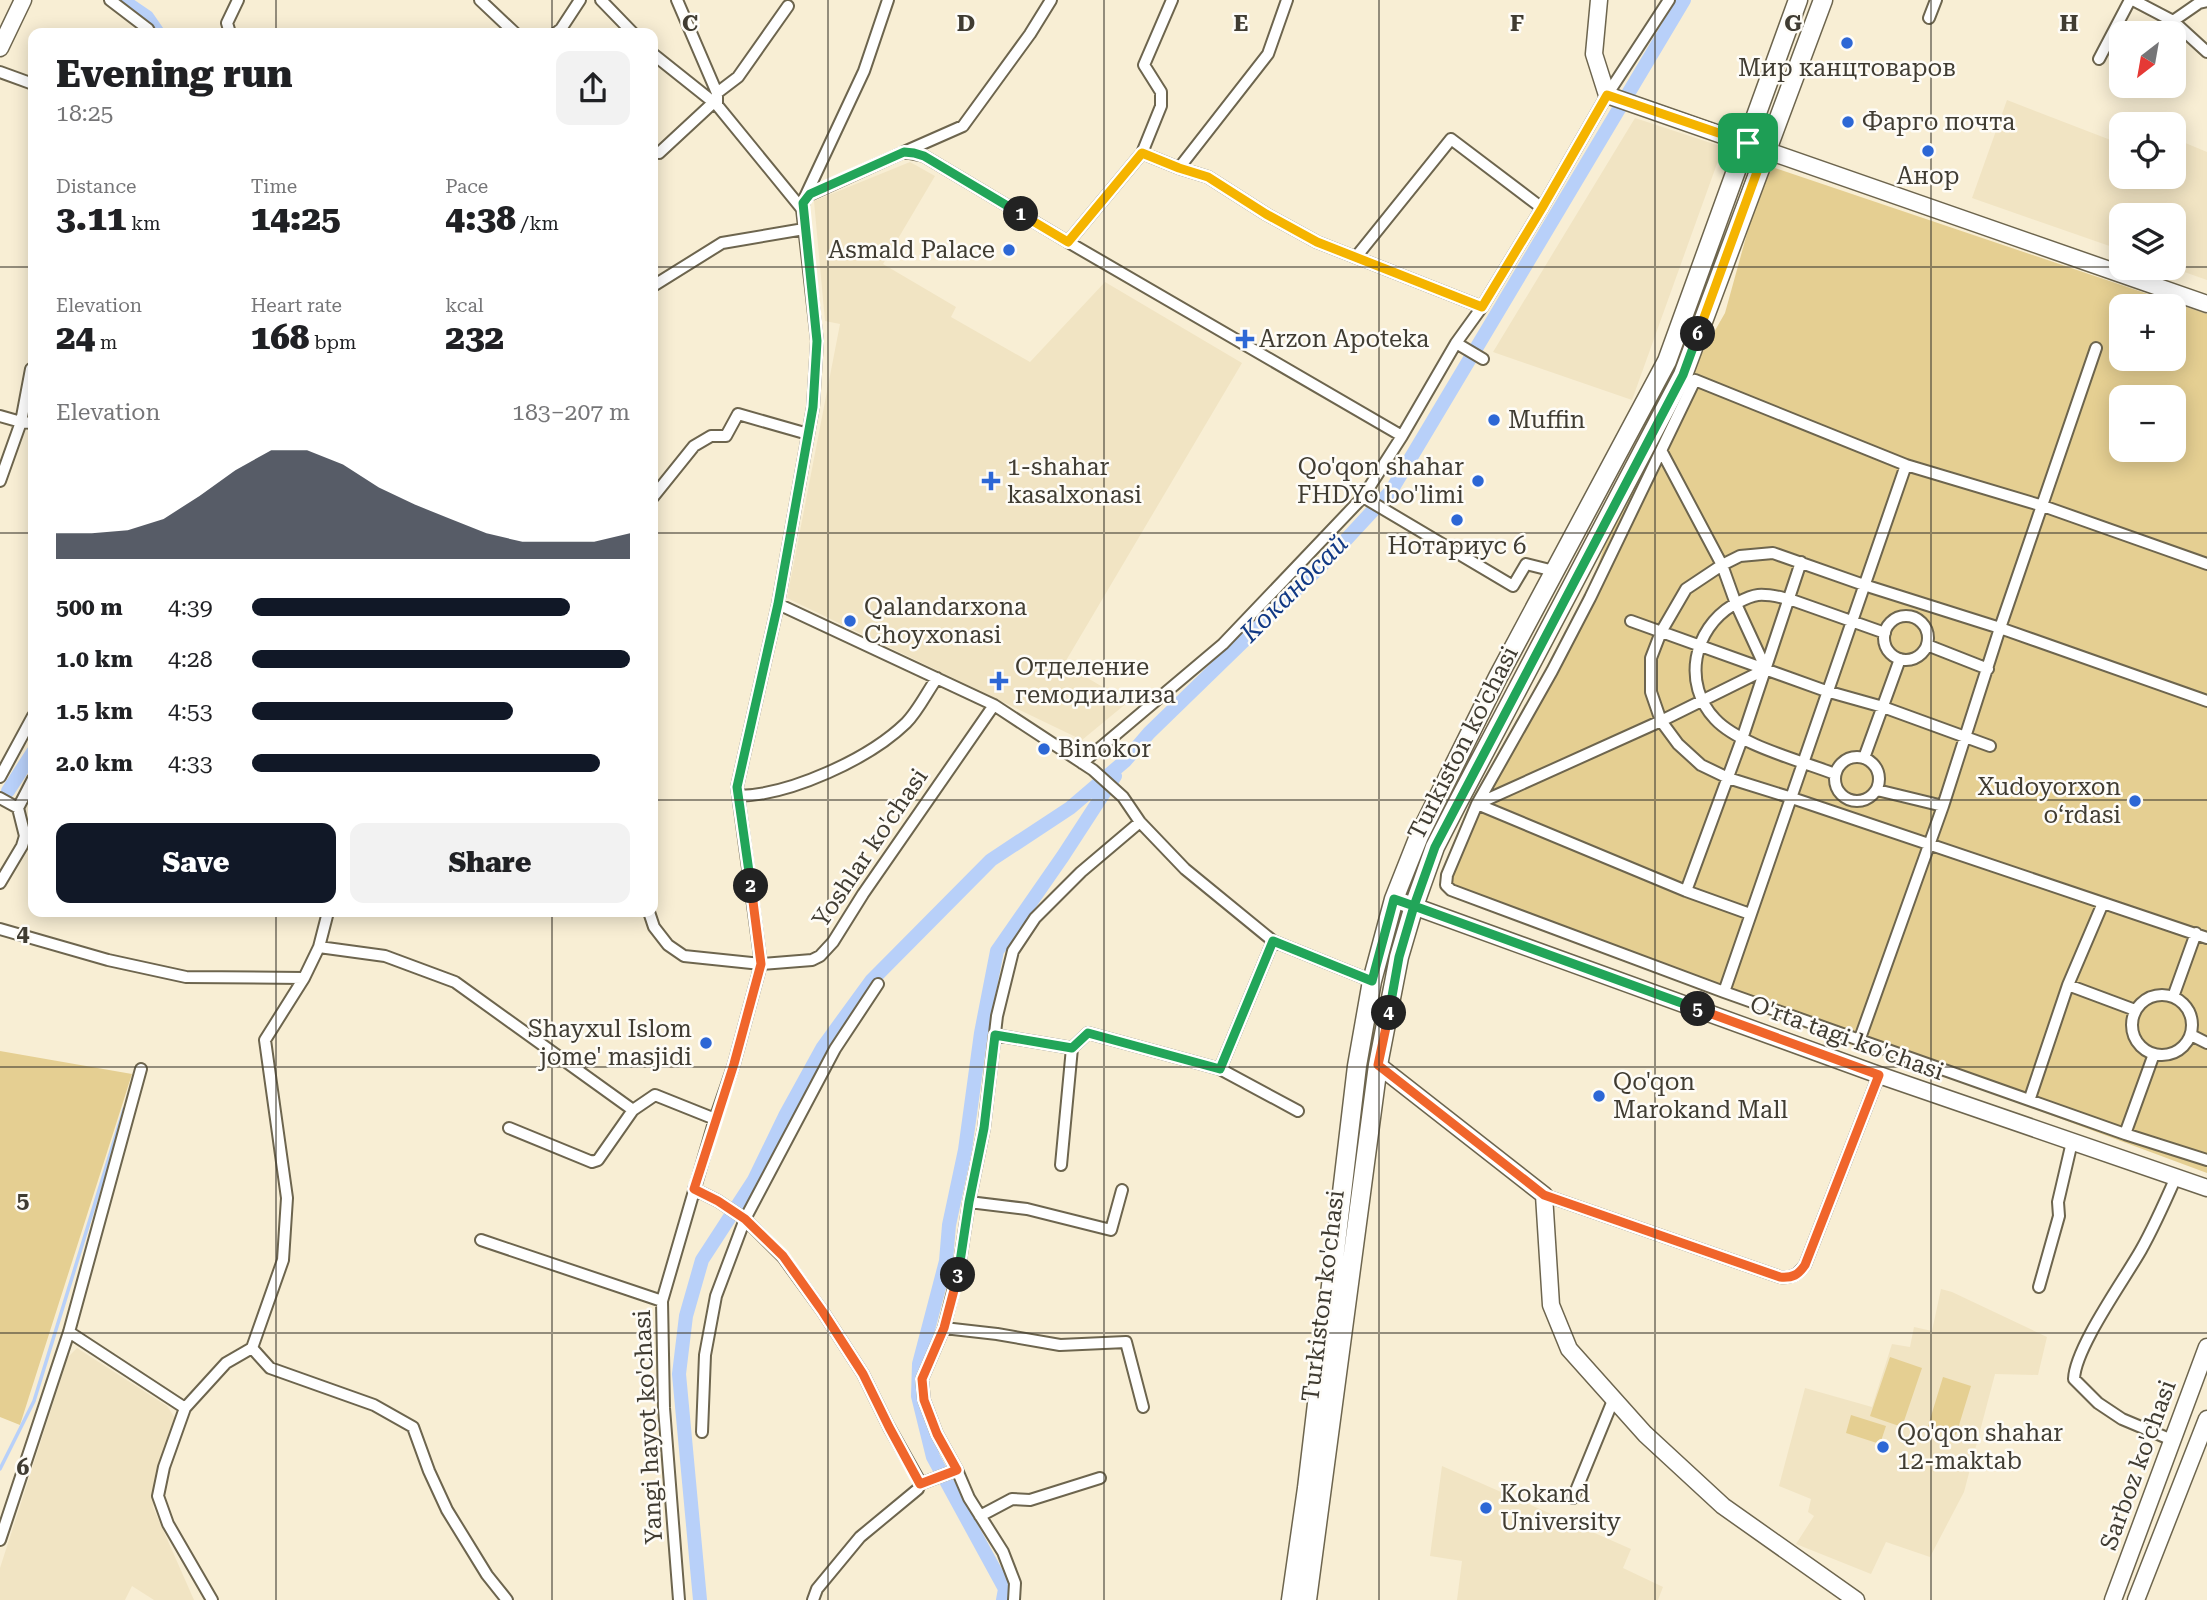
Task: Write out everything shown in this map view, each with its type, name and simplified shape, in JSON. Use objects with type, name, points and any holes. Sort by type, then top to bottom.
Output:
[{"type":"main road","points":[[0,48],[23,0]]},
{"type":"main road","points":[[1599,0],[1594,54],[1607,95],[2207,304]]},
{"type":"main road","name":"Turkiston ko'chasi","points":[[1291,1600],[1357,1066],[1372,981],[1394,899],[1414,849],[1498,677],[1667,361],[1798,0]]},
{"type":"main road","name":"Turkiston ko'chasi","points":[[1307,1600],[1378,1065],[1399,957],[1414,906],[1435,847],[1450,816],[1683,375],[1822,0]]},
{"type":"main road","name":"O'rta tagi ko'chasi","points":[[1394,899],[1879,1075],[2207,1188]]},
{"type":"main road","points":[[1378,1065],[1544,1195],[1551,1304],[1569,1349],[1645,1434],[1723,1506],[1856,1600]]},
{"type":"main road","name":"Sarboz ko'chasi","points":[[2113,1600],[2207,1347]]},
{"type":"main road","name":"Sarboz ko'chasi","points":[[2136,1600],[2201,1453],[2207,1419]]},
{"type":"street","points":[[110,0],[147,28]]},
{"type":"street","points":[[228,28],[227,23],[237,0]]},
{"type":"street","points":[[480,0],[510,28]]},
{"type":"street","points":[[562,28],[580,0]]},
{"type":"street","points":[[601,0],[628,28]]},
{"type":"street","points":[[677,0],[716,100]]},
{"type":"street","name":"Yangi hayot ko'chasi","points":[[679,1600],[664,1408],[662,1301],[715,1119],[734,1064],[761,964],[737,787],[778,604],[813,407],[817,341],[802,209],[805,197],[864,71],[888,0]]},
{"type":"street","points":[[805,197],[963,126],[1030,34],[1051,0]]},
{"type":"street","points":[[1068,242],[1142,153],[1161,106],[1161,92],[1144,65],[1172,0]]},
{"type":"street","points":[[1179,168],[1268,54],[1287,0]]},
{"type":"street","points":[[1082,763],[1223,644],[1363,497],[1482,307],[1607,95],[1669,0]]},
{"type":"street","points":[[1929,18],[1936,0]]},
{"type":"street","points":[[2099,59],[2132,0],[2173,21],[2207,1]]},
{"type":"street","points":[[659,153],[738,77],[788,6]]},
{"type":"street","points":[[2186,33],[2207,52]]},
{"type":"street","points":[[658,58],[716,100],[802,209]]},
{"type":"street","points":[[0,72],[28,82]]},
{"type":"street","points":[[1356,257],[1451,139],[1542,208]]},
{"type":"street","points":[[904,152],[924,156],[1402,436]]},
{"type":"street","points":[[1142,153],[1208,177],[1317,242],[1482,307]]},
{"type":"street","points":[[658,283],[722,243],[804,229]]},
{"type":"street","points":[[1457,343],[1483,359]]},
{"type":"street","points":[[1859,1041],[1943,806],[2095,348]]},
{"type":"street","points":[[2207,564],[2043,506],[1906,465],[1695,380],[1662,452],[1552,671],[1477,804],[1447,875],[1446,885],[1451,890],[1859,1041],[2207,1160]]},
{"type":"street","points":[[658,491],[694,446],[711,436],[726,436],[738,414],[808,434]]},
{"type":"street","points":[[0,416],[27,423],[0,481]]},
{"type":"street","points":[[1662,452],[1722,565],[1736,604],[1766,670]]},
{"type":"street","points":[[1724,992],[1906,465]]},
{"type":"street","points":[[1363,497],[1513,586],[1526,565],[1554,571]]},
{"type":"street","points":[[2173,997],[2202,936],[1728,778],[1701,765],[1678,744],[1661,721],[1651,692],[1651,658],[1661,632],[1686,589],[1740,556],[1773,553],[2000,628],[2207,701]]},
{"type":"street","points":[[1686,891],[1742,739],[1801,562]]},
{"type":"street","points":[[1835,774],[1742,739],[1715,720],[1698,694],[1694,677],[1700,644],[1709,627],[1723,611],[1755,595],[1774,595],[1789,599],[1885,633]]},
{"type":"street","points":[[778,604],[994,705],[1093,769],[1123,797],[1140,822],[1185,869],[1273,941],[1372,981]]},
{"type":"street","points":[[1906,615],[1914,617],[1926,626],[1927,645],[1915,659],[1900,659],[1888,652],[1885,633],[1893,620],[1906,615]]},
{"type":"street","points":[[1631,621],[1990,746]]},
{"type":"street","points":[[1927,645],[1988,669]]},
{"type":"street","points":[[1864,758],[1900,659]]},
{"type":"street","points":[[1477,804],[1661,721],[1766,670]]},
{"type":"street","points":[[738,796],[757,796],[831,772],[873,747],[907,722],[937,678]]},
{"type":"street","name":"Yoshlar ko'chasi","points":[[651,917],[654,927],[668,945],[684,956],[761,964],[812,960],[820,956],[833,942],[863,894],[994,705]]},
{"type":"street","points":[[0,777],[28,725]]},
{"type":"street","points":[[1864,758],[1876,768],[1879,783],[1877,790],[1866,800],[1850,801],[1839,793],[1835,774],[1843,761],[1864,758]]},
{"type":"street","points":[[0,883],[25,836],[18,808],[28,789]]},
{"type":"street","points":[[1877,790],[1943,806]]},
{"type":"street","points":[[0,798],[18,808]]},
{"type":"street","points":[[1477,804],[1750,915]]},
{"type":"street","points":[[1014,1600],[1015,1583],[1003,1552],[954,1471],[924,1400],[922,1379],[944,1328],[960,1268],[969,1202],[984,1128],[997,1016],[1013,951],[1035,918],[1081,872],[1140,822]]},
{"type":"street","points":[[2029,1098],[2068,985],[2103,903]]},
{"type":"street","points":[[212,1600],[168,1524],[158,1496],[164,1467],[185,1408],[226,1363],[252,1348],[283,1260],[287,1198],[265,1040],[304,978],[319,947],[327,917]]},
{"type":"street","points":[[0,929],[108,960],[186,977],[304,978]]},
{"type":"street","points":[[1220,1069],[1273,941]]},
{"type":"street","points":[[319,947],[385,956],[455,982],[633,1110]]},
{"type":"street","points":[[702,1432],[705,1355],[716,1296],[745,1219],[835,1049],[877,984]]},
{"type":"street","points":[[2068,985],[2135,1010]]},
{"type":"street","points":[[2160,994],[2173,997],[2186,1006],[2191,1016],[2191,1035],[2179,1051],[2169,1055],[2154,1054],[2141,1047],[2135,1039],[2132,1020],[2135,1010],[2141,1002],[2150,997],[2160,994]]},
{"type":"street","points":[[1061,1165],[1072,1048],[1088,1033],[1220,1069],[1298,1111]]},
{"type":"street","points":[[995,1035],[1072,1048]]},
{"type":"street","points":[[2191,1035],[2207,1043]]},
{"type":"street","points":[[2125,1134],[2154,1054]]},
{"type":"street","points":[[0,1541],[69,1332],[141,1069]]},
{"type":"street","points":[[1544,1195],[1780,1277],[1790,1278],[1798,1274],[1805,1265],[1879,1075]]},
{"type":"street","points":[[509,1128],[592,1162],[598,1160],[633,1110],[655,1095],[715,1119]]},
{"type":"street","points":[[2039,1287],[2059,1216],[2058,1202],[2073,1142]]},
{"type":"street","points":[[2172,1440],[2122,1419],[2098,1403],[2074,1379],[2074,1370],[2092,1332],[2141,1250],[2176,1177]]},
{"type":"street","points":[[694,1189],[745,1219],[783,1256],[863,1374],[889,1427],[925,1482]]},
{"type":"street","points":[[969,1202],[1027,1209],[1111,1230],[1122,1190]]},
{"type":"street","points":[[481,1240],[662,1301]]},
{"type":"street","points":[[944,1328],[1060,1345],[1126,1342],[1143,1407]]},
{"type":"street","points":[[69,1332],[185,1408]]},
{"type":"street","points":[[252,1348],[271,1368],[374,1405],[413,1427],[447,1510],[487,1574],[507,1600]]},
{"type":"street","points":[[1573,1498],[1614,1398]]},
{"type":"street","points":[[813,1600],[817,1589],[860,1537],[925,1482],[954,1471]]},
{"type":"street","points":[[981,1516],[1012,1500],[1030,1500],[1100,1478]]},
{"type":"shaded area","points":[[2007,100],[2109,139],[2109,189],[2186,189],[2186,143],[2207,152],[2207,280],[2186,273],[2186,203],[2109,203],[2109,246],[1972,198]]},
{"type":"shaded area","points":[[1635,118],[1723,147],[1632,400],[1493,352]]},
{"type":"shaded area","name":"1-shahar kasalxonasi","points":[[910,162],[935,176],[883,264],[956,307],[951,317],[1030,362],[1105,282],[1242,363],[1064,664],[1128,702],[1082,740],[787,598],[840,324],[825,321],[814,201]]},
{"type":"shaded area","points":[[1775,168],[2148,294],[2109,294],[2109,371],[2186,371],[2186,307],[2207,314],[2207,1173],[1441,889],[1441,874],[1459,832],[1588,595],[1605,544],[1693,369],[1725,313],[1759,190],[1766,175]]},
{"type":"shaded area","points":[[0,1051],[132,1074],[20,1425],[0,1417]]},
{"type":"shaded area","name":"Qo'qon shahar 12-maktab","points":[[1941,1289],[2047,1337],[2038,1375],[1995,1374],[1964,1492],[1930,1557],[1886,1542],[1871,1574],[1796,1544],[1814,1516],[1808,1512],[1811,1499],[1779,1486],[1805,1388],[1872,1407],[1892,1344],[1910,1347],[1914,1327],[1932,1331]]},
{"type":"shaded area","points":[[77,1348],[167,1406],[175,1418],[153,1507],[194,1600],[154,1600],[132,1586],[125,1600],[0,1600],[0,1568],[68,1357]]},
{"type":"shaded area","points":[[1890,1357],[1922,1368],[1902,1427],[1870,1416]]},
{"type":"shaded area","points":[[1943,1377],[1971,1386],[1956,1435],[1928,1426]]},
{"type":"shaded area","points":[[1851,1415],[1886,1426],[1880,1444],[1846,1433]]},
{"type":"shaded area","name":"Kokand University","points":[[1442,1466],[1631,1549],[1623,1568],[1663,1587],[1658,1600],[1457,1600],[1462,1561],[1430,1556]]},
{"type":"waterway","points":[[122,0],[147,17],[155,28]]},
{"type":"waterway","name":"Кокандсай","points":[[700,1600],[679,1374],[686,1316],[702,1260],[754,1180],[823,1047],[871,981],[991,860],[1070,808],[1125,761],[1149,733],[1329,558],[1391,491],[1684,0]]},
{"type":"waterway","points":[[8,791],[28,760]]},
{"type":"waterway","points":[[1003,1600],[1005,1589],[933,1457],[918,1396],[919,1364],[946,1261],[949,1225],[965,1150],[981,1033],[997,951],[1115,776]]},
{"type":"waterway","points":[[0,1469],[34,1401],[124,1109]]},
{"type":"place","name":"Мир канцтоваров","points":[[1847,43]]},
{"type":"place","name":"Фарго почта","points":[[1848,122]]},
{"type":"place","name":"Анор","points":[[1928,151]]},
{"type":"place","name":"Asmald Palace","points":[[1009,250]]},
{"type":"place","name":"Arzon Apoteka","points":[[1245,339]]},
{"type":"place","name":"Muffin","points":[[1494,420]]},
{"type":"place","name":"1-shahar kasalxonasi","points":[[991,481]]},
{"type":"place","name":"Qo'qon shahar FHDYo bo'limi","points":[[1478,481]]},
{"type":"place","name":"Нотариус 6","points":[[1457,520]]},
{"type":"place","name":"Qalandarxona Choyxonasi","points":[[850,621]]},
{"type":"place","name":"Отделение гемодиализа","points":[[999,681]]},
{"type":"place","name":"Binokor","points":[[1044,749]]},
{"type":"place","name":"Xudoyorxon oʻrdasi","points":[[2135,801]]},
{"type":"place","name":"Shayxul Islom jome' masjidi","points":[[706,1043]]},
{"type":"place","name":"Qo'qon Marokand Mall","points":[[1599,1096]]},
{"type":"place","name":"Qo'qon shahar 12-maktab","points":[[1883,1447]]},
{"type":"place","name":"Kokand University","points":[[1486,1508]]},
{"type":"route","points":[[1748,143],[1607,95],[1482,307],[1317,242],[1208,177],[1142,153],[1068,242],[924,156],[914,153],[904,152],[805,197],[802,209],[817,341],[813,407],[778,604],[737,787],[761,964],[734,1064],[694,1189],[745,1219],[783,1256],[863,1374],[920,1484],[957,1470],[937,1434],[924,1400],[922,1379],[944,1328],[960,1268],[969,1202],[984,1128],[995,1035],[1072,1048],[1088,1033],[1220,1069],[1273,941],[1372,981],[1394,899],[1414,906],[1399,957],[1378,1065],[1544,1195],[1780,1277],[1790,1278],[1798,1274],[1805,1265],[1879,1075],[1414,906],[1435,847],[1683,375],[1765,150],[1748,143]]}]
